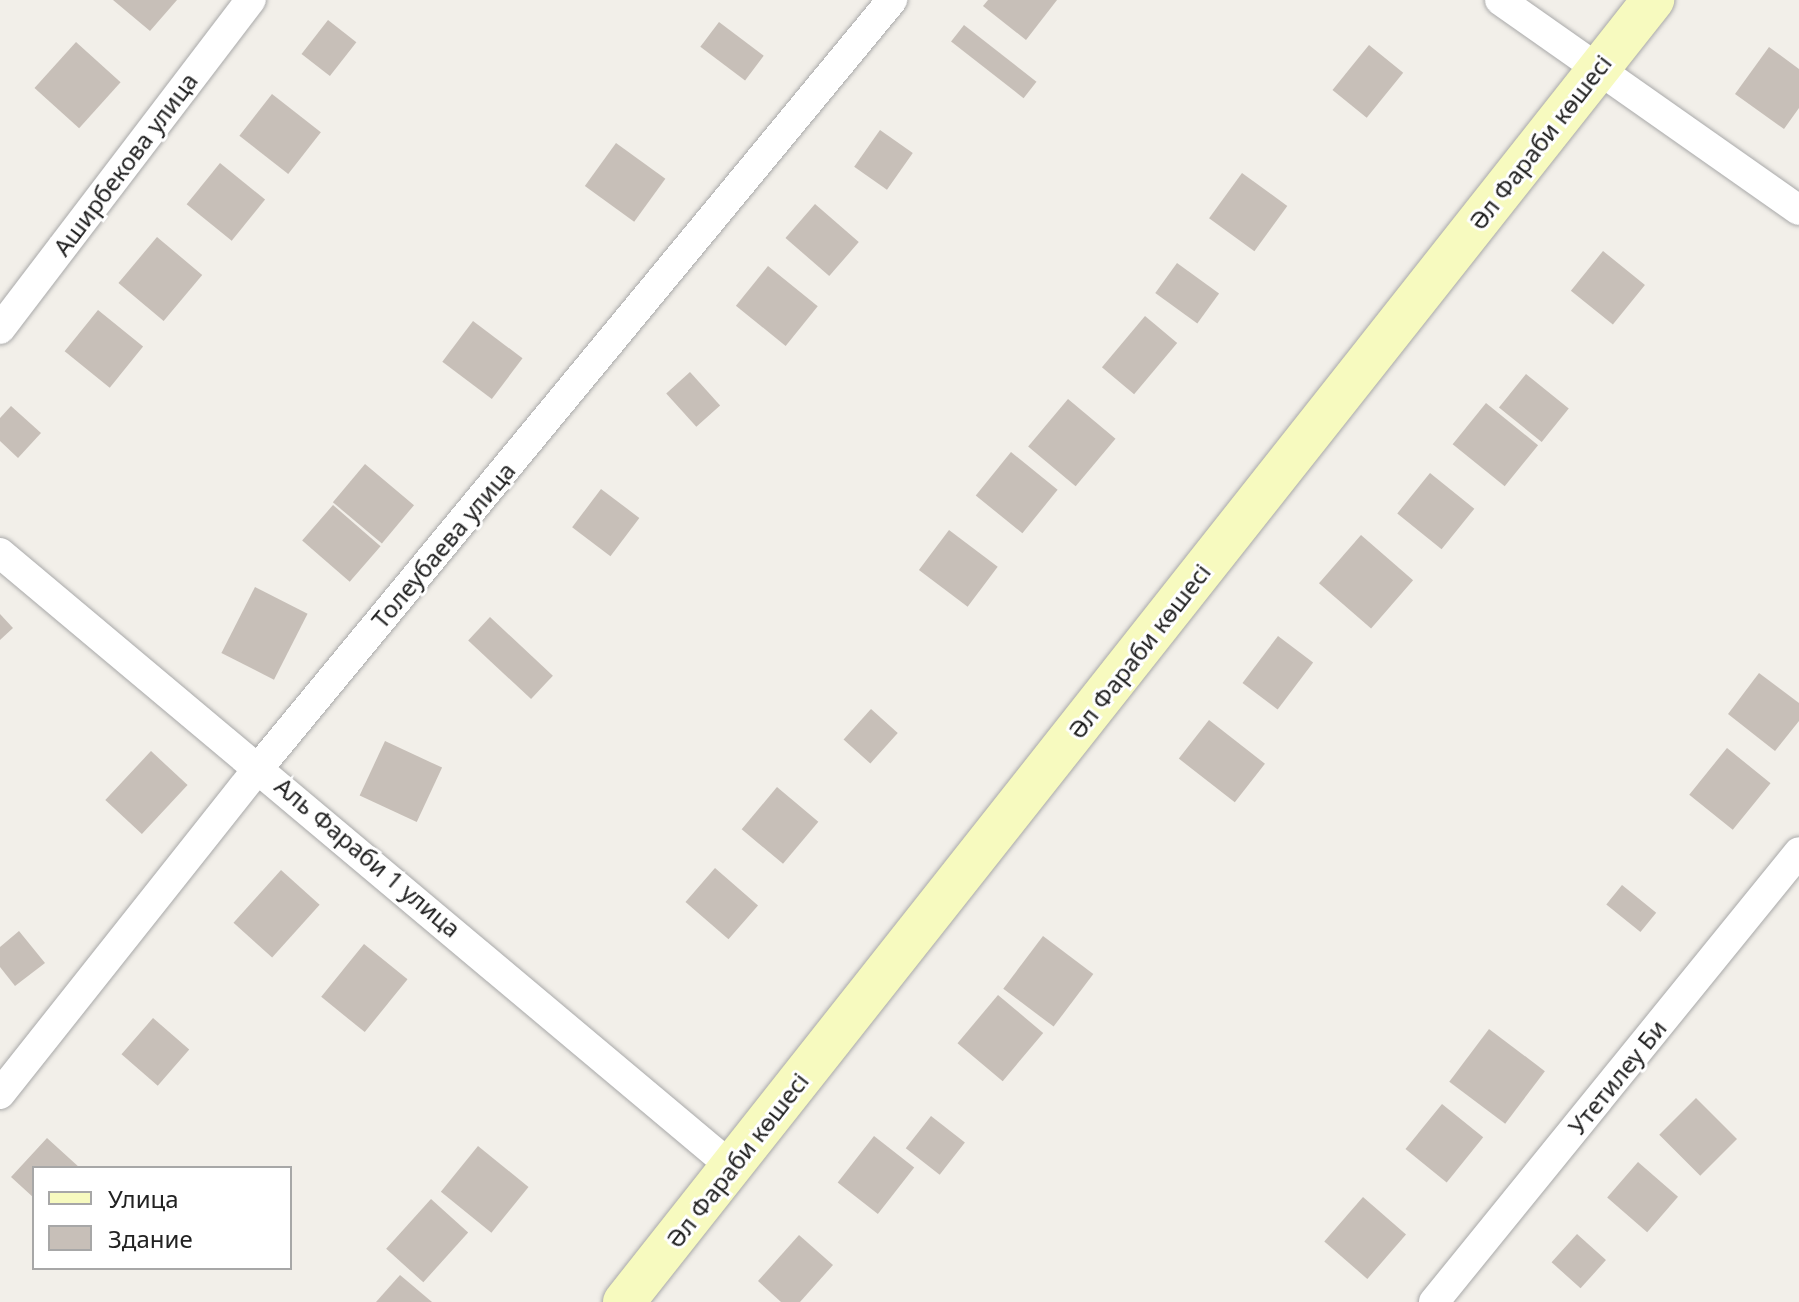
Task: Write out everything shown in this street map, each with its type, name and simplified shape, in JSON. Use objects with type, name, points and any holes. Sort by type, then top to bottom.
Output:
[{"type":"street","name":"Аширбекова улица","points":[[0,329],[251,0]]},
{"type":"street","name":"Толеубаева улица","points":[[0,1094],[261,765],[892,0]]},
{"type":"street","points":[[1500,0],[1799,210]]},
{"type":"street","name":"Әл Фараби көшесі","points":[[624,1302],[1653,0]]},
{"type":"street","name":"Аль Фараби 1 улица","points":[[0,553],[261,765],[732,1167]]},
{"type":"street","name":"Утетилеу Би","points":[[1434,1302],[1799,852]]},
{"type":"building","points":[[113,0],[177,0],[150,31]]},
{"type":"building","points":[[988,0],[1057,0],[1026,40],[983,6]]},
{"type":"building","points":[[328,20],[356,42],[330,76],[302,54]]},
{"type":"building","points":[[719,22],[764,56],[745,80],[700,47]]},
{"type":"building","points":[[964,25],[1036,82],[1024,98],[951,42]]},
{"type":"building","points":[[76,42],[121,82],[79,128],[35,88]]},
{"type":"building","points":[[1369,45],[1403,73],[1367,118],[1332,90]]},
{"type":"building","points":[[1769,47],[1799,69],[1799,108],[1784,129],[1735,94]]},
{"type":"building","points":[[272,94],[321,132],[288,174],[239,136]]},
{"type":"building","points":[[880,130],[913,153],[887,190],[854,167]]},
{"type":"building","points":[[616,143],[665,179],[634,222],[585,186]]},
{"type":"building","points":[[220,163],[265,200],[232,241],[187,204]]},
{"type":"building","points":[[1242,173],[1287,206],[1254,251],[1209,218]]},
{"type":"building","points":[[815,204],[859,242],[829,276],[785,238]]},
{"type":"building","points":[[157,237],[202,275],[164,321],[118,283]]},
{"type":"building","points":[[1603,251],[1645,285],[1613,325],[1571,291]]},
{"type":"building","points":[[1177,263],[1219,294],[1197,323],[1155,293]]},
{"type":"building","points":[[768,266],[818,306],[786,346],[736,306]]},
{"type":"building","points":[[98,310],[143,347],[110,388],[65,351]]},
{"type":"building","points":[[1145,316],[1177,343],[1134,394],[1102,367]]},
{"type":"building","points":[[473,321],[523,358],[492,399],[442,362]]},
{"type":"building","points":[[690,372],[720,405],[696,427],[666,393]]},
{"type":"building","points":[[1526,374],[1569,409],[1542,442],[1499,407]]},
{"type":"building","points":[[1068,399],[1115,439],[1076,486],[1028,446]]},
{"type":"building","points":[[1486,403],[1538,445],[1505,486],[1453,444]]},
{"type":"building","points":[[11,406],[41,433],[18,458],[0,441],[0,418]]},
{"type":"building","points":[[1011,452],[1058,490],[1022,533],[976,496]]},
{"type":"building","points":[[365,464],[414,505],[382,543],[333,502]]},
{"type":"building","points":[[1430,473],[1474,509],[1442,549],[1397,513]]},
{"type":"building","points":[[601,489],[639,518],[610,556],[572,527]]},
{"type":"building","points":[[333,505],[381,546],[350,582],[302,540]]},
{"type":"building","points":[[949,530],[998,567],[968,607],[919,570]]},
{"type":"building","points":[[1361,535],[1413,580],[1371,629],[1319,583]]},
{"type":"building","points":[[255,587],[308,614],[274,680],[221,653]]},
{"type":"building","points":[[0,614],[13,628],[0,640]]},
{"type":"building","points":[[490,617],[553,676],[531,699],[468,640]]},
{"type":"building","points":[[1278,636],[1313,662],[1278,710],[1242,683]]},
{"type":"building","points":[[1759,673],[1799,703],[1799,721],[1775,751],[1728,714]]},
{"type":"building","points":[[871,709],[898,733],[870,764],[844,739]]},
{"type":"building","points":[[1209,720],[1265,764],[1235,802],[1179,759]]},
{"type":"building","points":[[385,741],[442,768],[417,822],[360,795]]},
{"type":"building","points":[[1727,748],[1771,783],[1733,830],[1689,795]]},
{"type":"building","points":[[151,751],[188,785],[142,834],[105,800]]},
{"type":"building","points":[[777,787],[818,822],[783,864],[742,829]]},
{"type":"building","points":[[715,868],[758,905],[728,939],[685,902]]},
{"type":"building","points":[[281,870],[320,905],[272,958],[233,923]]},
{"type":"building","points":[[1622,885],[1656,913],[1640,932],[1606,904]]},
{"type":"building","points":[[19,931],[45,963],[15,986],[0,967],[0,947]]},
{"type":"building","points":[[1043,936],[1093,974],[1054,1027],[1003,989]]},
{"type":"building","points":[[364,944],[408,979],[365,1032],[321,997]]},
{"type":"building","points":[[998,995],[1043,1033],[1003,1081],[958,1043]]},
{"type":"building","points":[[153,1018],[189,1049],[158,1086],[122,1054]]},
{"type":"building","points":[[1489,1029],[1545,1071],[1505,1124],[1449,1082]]},
{"type":"building","points":[[1696,1098],[1737,1139],[1700,1176],[1659,1135]]},
{"type":"building","points":[[1442,1104],[1483,1137],[1447,1182],[1405,1149]]},
{"type":"building","points":[[931,1116],[965,1142],[940,1175],[906,1148]]},
{"type":"building","points":[[874,1136],[914,1167],[878,1214],[838,1182]]},
{"type":"building","points":[[47,1138],[78,1166],[32,1166],[32,1196],[11,1177]]},
{"type":"building","points":[[478,1146],[529,1187],[491,1233],[441,1192]]},
{"type":"building","points":[[1638,1162],[1678,1197],[1647,1232],[1607,1197]]},
{"type":"building","points":[[1363,1197],[1406,1234],[1367,1279],[1324,1242]]},
{"type":"building","points":[[431,1199],[468,1232],[423,1282],[386,1249]]},
{"type":"building","points":[[1577,1234],[1606,1260],[1581,1288],[1552,1262]]},
{"type":"building","points":[[799,1235],[833,1265],[800,1302],[781,1302],[758,1281]]},
{"type":"building","points":[[400,1275],[432,1302],[376,1302]]}]
